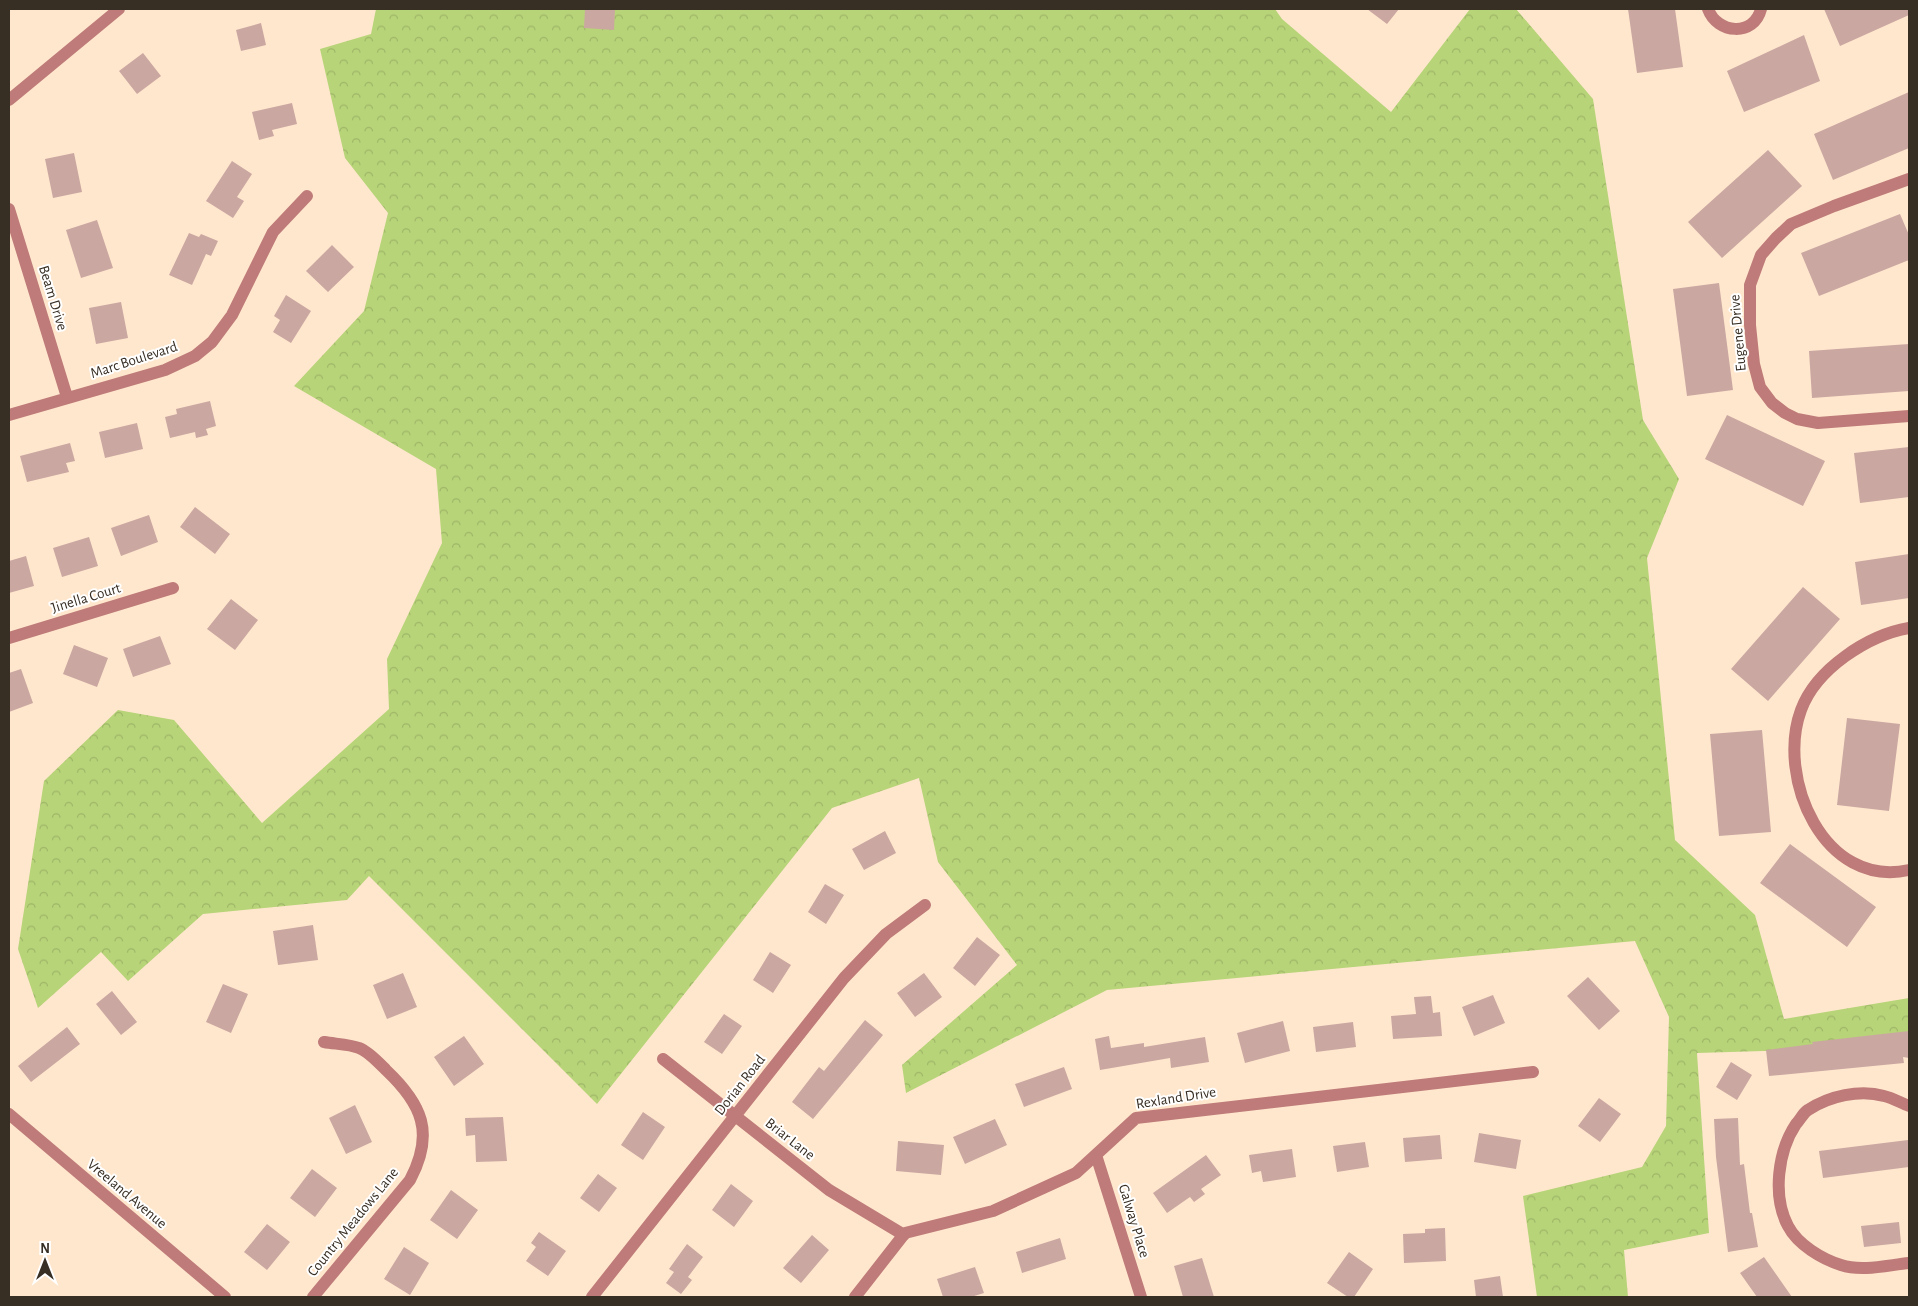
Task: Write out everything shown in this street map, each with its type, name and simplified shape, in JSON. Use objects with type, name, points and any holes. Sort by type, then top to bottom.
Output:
[{"type":"street","points":[[9,100],[119,9]]},
{"type":"street","points":[[1708,9],[1714,20],[1723,27],[1734,30],[1744,28],[1754,22],[1761,9]]},
{"type":"street","name":"Eugene Drive","points":[[1909,178],[1791,224],[1761,255],[1750,285],[1750,325],[1754,364],[1760,388],[1772,403],[1785,413],[1797,419],[1818,424],[1909,416]]},
{"type":"street","name":"Marc Boulevard","points":[[9,415],[165,370],[190,359],[212,342],[232,315],[273,232],[307,196]]},
{"type":"street","name":"Beam Drive","points":[[9,209],[67,398]]},
{"type":"street","name":"Jinella Court","points":[[9,638],[173,588]]},
{"type":"street","points":[[1909,628],[1898,630],[1856,649],[1834,665],[1806,699],[1798,720],[1795,753],[1796,775],[1801,797],[1815,827],[1834,848],[1851,861],[1872,870],[1894,872],[1909,870]]},
{"type":"street","name":"Dorian Road","points":[[592,1297],[844,978],[886,934],[925,905]]},
{"type":"street","name":"Country Meadows Lane","points":[[313,1297],[410,1180],[419,1159],[422,1137],[420,1115],[416,1105],[396,1079],[360,1048],[324,1042]]},
{"type":"street","name":"Briar Lane","points":[[663,1059],[828,1190],[904,1235]]},
{"type":"street","name":"Rexland Drive","points":[[904,1235],[993,1211],[1076,1173],[1136,1118],[1533,1072]]},
{"type":"street","points":[[1909,1106],[1883,1096],[1857,1094],[1830,1098],[1806,1110],[1791,1132],[1782,1152],[1778,1170],[1781,1208],[1788,1227],[1816,1255],[1843,1266],[1867,1268],[1909,1263]]},
{"type":"street","name":"Vreeland Avenue","points":[[9,1114],[225,1297]]},
{"type":"street","name":"Galway Place","points":[[1096,1155],[1141,1297]]},
{"type":"street","points":[[855,1297],[904,1235]]},
{"type":"green space","points":[[376,9],[1275,9],[1282,19],[1391,112],[1470,9],[1516,9],[1593,99],[1643,420],[1679,479],[1647,558],[1675,840],[1755,915],[1784,1019],[1909,998],[1909,1052],[1856,1048],[1697,1053],[1709,1233],[1624,1250],[1628,1297],[1537,1297],[1523,1196],[1642,1167],[1666,1126],[1669,1017],[1635,941],[1107,990],[906,1093],[902,1065],[1017,965],[938,862],[919,778],[832,808],[597,1104],[369,876],[347,900],[203,914],[128,981],[101,952],[38,1008],[18,949],[44,781],[118,710],[174,720],[262,823],[389,709],[387,659],[442,543],[436,469],[294,386],[364,311],[388,213],[345,158],[320,49],[371,34]]},
{"type":"building","points":[[585,9],[615,9],[614,30],[584,28]]},
{"type":"building","points":[[1367,9],[1399,9],[1387,24]]},
{"type":"building","points":[[1628,9],[1675,9],[1683,67],[1637,73]]},
{"type":"building","points":[[1824,9],[1909,9],[1909,15],[1840,46]]},
{"type":"building","points":[[261,23],[266,45],[241,51],[236,30]]},
{"type":"building","points":[[1804,35],[1820,81],[1744,112],[1727,71]]},
{"type":"building","points":[[143,53],[161,76],[137,94],[119,71]]},
{"type":"building","points":[[1909,92],[1909,148],[1833,180],[1814,134]]},
{"type":"building","points":[[292,103],[297,124],[272,130],[274,136],[259,140],[252,112]]},
{"type":"building","points":[[1768,150],[1802,186],[1722,258],[1688,222]]},
{"type":"building","points":[[74,153],[82,192],[53,198],[45,159]]},
{"type":"building","points":[[232,161],[252,174],[237,197],[244,201],[233,218],[206,201]]},
{"type":"building","points":[[1900,214],[1909,235],[1909,260],[1819,296],[1801,253]]},
{"type":"building","points":[[97,220],[113,268],[81,278],[66,230]]},
{"type":"building","points":[[189,233],[199,237],[201,234],[218,241],[211,256],[206,254],[192,285],[169,275]]},
{"type":"building","points":[[332,245],[354,267],[328,292],[306,271]]},
{"type":"building","points":[[1719,283],[1733,390],[1687,396],[1673,289]]},
{"type":"building","points":[[286,295],[311,311],[291,343],[273,332],[280,320],[274,316]]},
{"type":"building","points":[[121,302],[128,338],[96,344],[89,308]]},
{"type":"building","points":[[1909,344],[1909,391],[1812,398],[1809,351]]},
{"type":"building","points":[[210,401],[216,426],[206,429],[208,435],[196,438],[195,432],[170,438],[165,417],[177,414],[176,409]]},
{"type":"building","points":[[1727,415],[1825,461],[1803,506],[1705,459]]},
{"type":"building","points":[[137,423],[143,449],[105,458],[99,432]]},
{"type":"building","points":[[70,443],[75,461],[66,463],[69,472],[27,482],[20,456]]},
{"type":"building","points":[[1909,447],[1909,497],[1860,503],[1854,453]]},
{"type":"building","points":[[195,507],[230,534],[215,554],[180,527]]},
{"type":"building","points":[[149,515],[158,542],[121,556],[111,528]]},
{"type":"building","points":[[89,537],[98,566],[62,577],[53,548]]},
{"type":"building","points":[[1909,554],[1909,598],[1861,605],[1855,562]]},
{"type":"building","points":[[26,556],[34,586],[9,593],[9,561]]},
{"type":"building","points":[[1803,587],[1840,619],[1768,701],[1731,669]]},
{"type":"building","points":[[231,599],[258,620],[235,650],[207,629]]},
{"type":"building","points":[[160,636],[171,664],[133,677],[123,649]]},
{"type":"building","points":[[74,645],[108,658],[97,687],[63,674]]},
{"type":"building","points":[[21,669],[33,703],[9,712],[9,673]]},
{"type":"building","points":[[1847,718],[1900,724],[1889,811],[1837,805]]},
{"type":"building","points":[[1762,730],[1771,832],[1719,836],[1710,734]]},
{"type":"building","points":[[885,831],[896,853],[864,870],[852,849]]},
{"type":"building","points":[[1790,844],[1876,907],[1847,947],[1760,883]]},
{"type":"building","points":[[825,884],[844,895],[826,924],[808,912]]},
{"type":"building","points":[[313,925],[318,960],[278,965],[273,931]]},
{"type":"building","points":[[977,937],[1000,955],[975,986],[953,968]]},
{"type":"building","points":[[770,952],[791,965],[773,993],[753,980]]},
{"type":"building","points":[[403,973],[417,1007],[387,1019],[373,985]]},
{"type":"building","points":[[924,973],[942,997],[915,1017],[897,993]]},
{"type":"building","points":[[1588,977],[1620,1011],[1599,1030],[1567,996]]},
{"type":"building","points":[[223,984],[248,994],[231,1033],[206,1022]]},
{"type":"building","points":[[112,991],[137,1022],[121,1035],[96,1004]]},
{"type":"building","points":[[1493,995],[1505,1023],[1474,1036],[1462,1007]]},
{"type":"building","points":[[1431,996],[1433,1013],[1440,1012],[1442,1036],[1393,1039],[1391,1016],[1416,1014],[1414,997]]},
{"type":"building","points":[[724,1014],[742,1026],[722,1054],[704,1042]]},
{"type":"building","points":[[865,1020],[883,1035],[813,1119],[792,1102],[819,1067],[824,1071]]},
{"type":"building","points":[[1283,1021],[1290,1051],[1245,1063],[1237,1033]]},
{"type":"building","points":[[1353,1022],[1356,1047],[1316,1052],[1313,1027]]},
{"type":"building","points":[[67,1027],[80,1044],[31,1082],[18,1066]]},
{"type":"building","points":[[1909,1031],[1909,1058],[1903,1057],[1904,1063],[1769,1076],[1766,1050],[1813,1044],[1812,1042]]},
{"type":"building","points":[[464,1036],[484,1064],[454,1086],[434,1057]]},
{"type":"building","points":[[1109,1036],[1111,1048],[1144,1043],[1144,1047],[1205,1037],[1209,1062],[1171,1068],[1170,1058],[1100,1070],[1095,1039]]},
{"type":"building","points":[[1731,1062],[1752,1075],[1737,1100],[1716,1087]]},
{"type":"building","points":[[1064,1067],[1072,1089],[1024,1107],[1015,1084]]},
{"type":"building","points":[[1599,1098],[1621,1114],[1600,1142],[1578,1126]]},
{"type":"building","points":[[355,1105],[372,1142],[346,1154],[329,1118]]},
{"type":"building","points":[[643,1112],[665,1127],[643,1160],[621,1145]]},
{"type":"building","points":[[503,1117],[507,1161],[476,1162],[475,1135],[466,1136],[465,1118]]},
{"type":"building","points":[[1738,1118],[1740,1165],[1744,1164],[1750,1213],[1752,1213],[1758,1247],[1728,1252],[1716,1157],[1714,1119]]},
{"type":"building","points":[[995,1119],[1007,1145],[965,1164],[953,1137]]},
{"type":"building","points":[[1479,1133],[1521,1140],[1516,1169],[1474,1162]]},
{"type":"building","points":[[1440,1135],[1442,1159],[1405,1162],[1403,1138]]},
{"type":"building","points":[[1908,1140],[1909,1167],[1823,1178],[1819,1151]]},
{"type":"building","points":[[898,1141],[944,1145],[941,1175],[896,1171]]},
{"type":"building","points":[[1365,1142],[1369,1167],[1337,1172],[1333,1146]]},
{"type":"building","points":[[1292,1149],[1296,1177],[1263,1182],[1261,1171],[1252,1173],[1249,1155]]},
{"type":"building","points":[[1206,1155],[1221,1175],[1201,1189],[1205,1194],[1194,1202],[1190,1197],[1167,1213],[1153,1193]]},
{"type":"building","points":[[312,1169],[337,1188],[315,1217],[290,1198]]},
{"type":"building","points":[[598,1174],[617,1188],[599,1212],[580,1198]]},
{"type":"building","points":[[731,1184],[753,1201],[734,1227],[712,1210]]},
{"type":"building","points":[[451,1190],[478,1210],[457,1239],[430,1220]]},
{"type":"building","points":[[1899,1222],[1901,1243],[1864,1247],[1861,1226]]},
{"type":"building","points":[[267,1224],[290,1242],[267,1270],[244,1252]]},
{"type":"building","points":[[1445,1228],[1446,1261],[1404,1263],[1403,1234],[1425,1233],[1425,1229]]},
{"type":"building","points":[[539,1232],[566,1251],[548,1276],[526,1261],[536,1247],[531,1243]]},
{"type":"building","points":[[812,1235],[829,1250],[801,1283],[783,1268]]},
{"type":"building","points":[[1060,1238],[1066,1259],[1022,1273],[1016,1252]]},
{"type":"building","points":[[687,1244],[703,1257],[688,1277],[692,1280],[681,1294],[666,1283],[674,1272],[669,1269]]},
{"type":"building","points":[[404,1247],[429,1263],[410,1295],[384,1279]]},
{"type":"building","points":[[1349,1252],[1373,1269],[1354,1297],[1348,1297],[1327,1283]]},
{"type":"building","points":[[1764,1257],[1792,1297],[1757,1297],[1740,1273]]},
{"type":"building","points":[[1202,1258],[1214,1297],[1183,1297],[1174,1266]]},
{"type":"building","points":[[975,1267],[984,1293],[971,1297],[943,1297],[937,1279]]},
{"type":"building","points":[[1500,1276],[1503,1297],[1476,1297],[1474,1280]]}]
